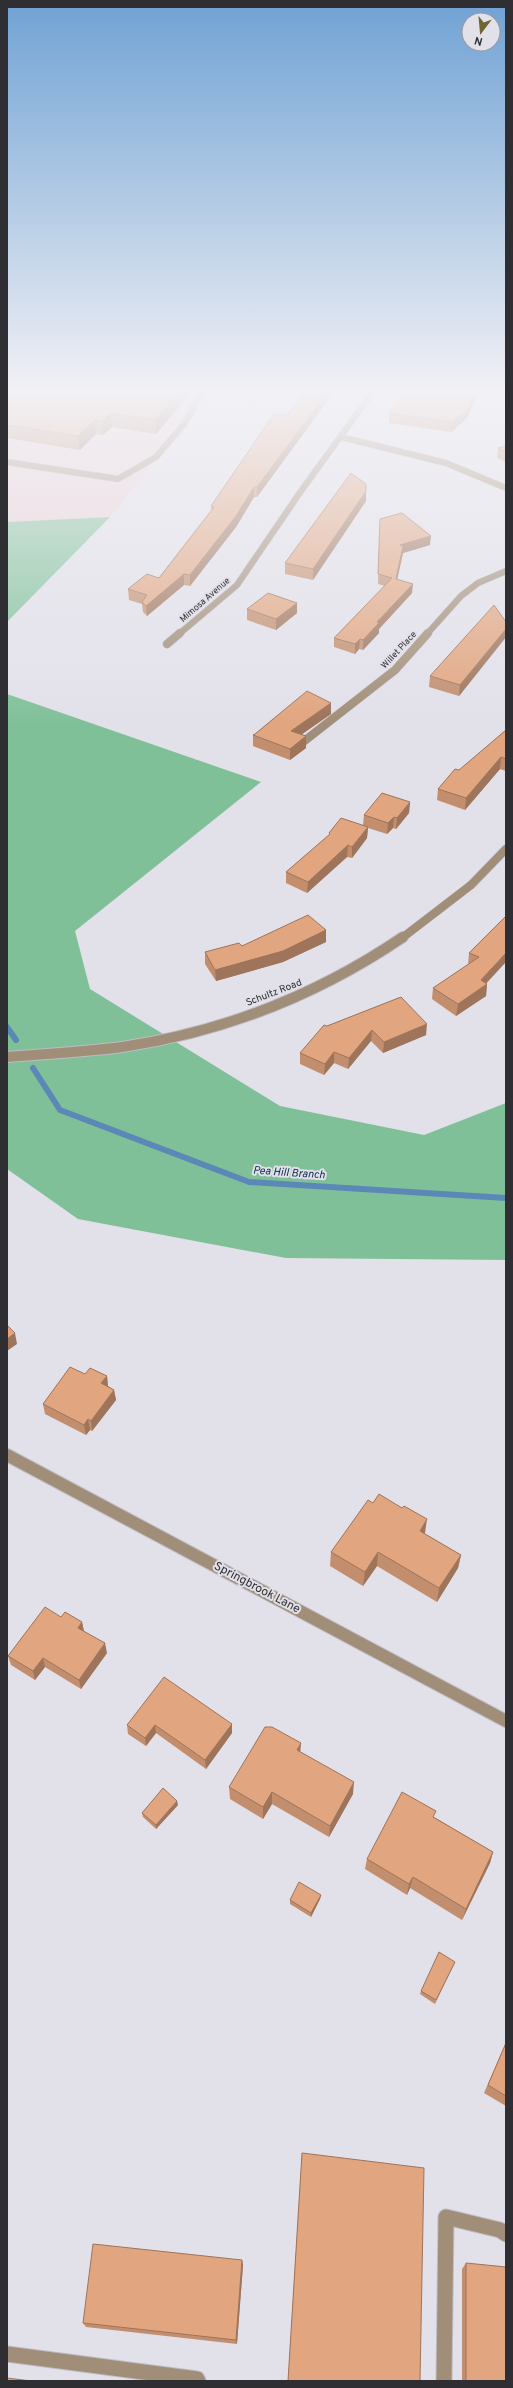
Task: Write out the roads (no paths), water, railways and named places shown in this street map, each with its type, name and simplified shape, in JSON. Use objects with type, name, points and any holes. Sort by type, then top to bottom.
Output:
[{"type":"street","name":"Mimosa Avenue","points":[[167,644],[237,585],[295,500]]},
{"type":"street","name":"Willet Place","points":[[303,742],[395,670],[461,596],[478,583],[506,571]]},
{"type":"street","name":"Schultz Road","points":[[7,1056],[93,1050],[159,1040],[251,1013],[319,987],[367,961],[423,922],[467,889],[506,849]]},
{"type":"street","name":"Springbrook Lane","points":[[7,1455],[506,1721]]},
{"type":"street","points":[[444,2381],[446,2217],[500,2230],[506,2234]]},
{"type":"street","points":[[7,2354],[197,2379],[198,2381]]},
{"type":"waterway","name":"Pea Hill Branch","points":[[7,1027],[16,1040]]},
{"type":"waterway","name":"Pea Hill Branch","points":[[33,1068],[60,1110],[249,1182],[506,1198]]}]
